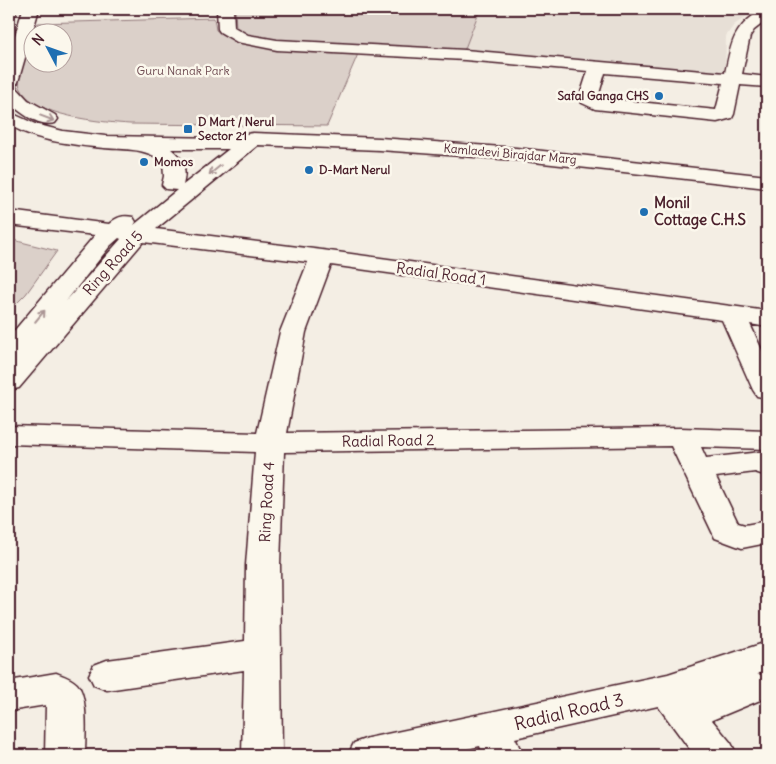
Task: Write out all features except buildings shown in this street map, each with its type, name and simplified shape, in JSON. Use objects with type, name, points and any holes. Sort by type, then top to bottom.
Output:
[{"type":"street","points":[[9,10],[25,9]]},
{"type":"street","points":[[9,82],[31,9]]},
{"type":"street","points":[[225,9],[226,29],[233,34],[257,42],[297,47],[465,55],[767,82]]},
{"type":"street","points":[[598,66],[588,99],[595,103],[717,116],[725,114],[742,36],[748,27],[767,13]]},
{"type":"street","name":"Kamladevi Birajdar Marg","points":[[9,90],[15,100],[29,110],[48,119],[76,126],[114,131],[235,139],[380,144],[506,153],[767,182]]},
{"type":"street","name":"Kamladevi Birajdar Marg","points":[[9,118],[28,128],[62,137],[105,142],[130,143],[235,139]]},
{"type":"street","name":"Ring Road 5","points":[[9,382],[15,357],[102,241],[235,139]]},
{"type":"street","name":"Ring Road 5","points":[[15,357],[138,233],[235,139]]},
{"type":"street","points":[[130,143],[157,150],[173,160],[176,168],[174,186]]},
{"type":"street","name":"Radial Road 1","points":[[9,218],[322,257],[767,319]]},
{"type":"street","name":"Ring Road 4","points":[[262,755],[263,565],[270,443],[293,332],[322,257]]},
{"type":"street","points":[[732,314],[767,390]]},
{"type":"street","name":"Radial Road 2","points":[[9,435],[270,443],[681,437],[766,457]]},
{"type":"street","points":[[681,437],[726,530],[742,536],[767,532]]},
{"type":"street","points":[[697,469],[766,457]]},
{"type":"street","points":[[107,675],[262,653]]},
{"type":"street","name":"Radial Road 3","points":[[368,755],[498,742],[676,702],[756,678]]},
{"type":"street","points":[[9,696],[56,688],[62,691],[65,696],[77,753]]},
{"type":"street","points":[[676,702],[717,755]]},
{"type":"shaded area","points":[[480,9],[757,9],[734,25],[726,36],[725,73],[464,51]]},
{"type":"green space","points":[[235,9],[480,9],[464,51],[281,41],[250,36],[236,28]]},
{"type":"green space","name":"Guru Nanak Park","points":[[214,18],[216,30],[228,38],[244,43],[283,50],[358,54],[327,126],[130,124],[103,122],[69,116],[38,105],[27,97],[20,87],[22,67],[22,72],[72,72],[72,22]]},
{"type":"green space","points":[[9,239],[57,251],[26,294],[9,311]]},
{"type":"place","name":"Safal Ganga CHS","points":[[659,96]]},
{"type":"place","name":"D Mart / Nerul Sector 21","points":[[188,129]]},
{"type":"place","name":"Momos","points":[[144,162]]},
{"type":"place","name":"D-Mart Nerul","points":[[309,170]]},
{"type":"place","name":"Monil Cottage C.H.S","points":[[644,212]]}]
